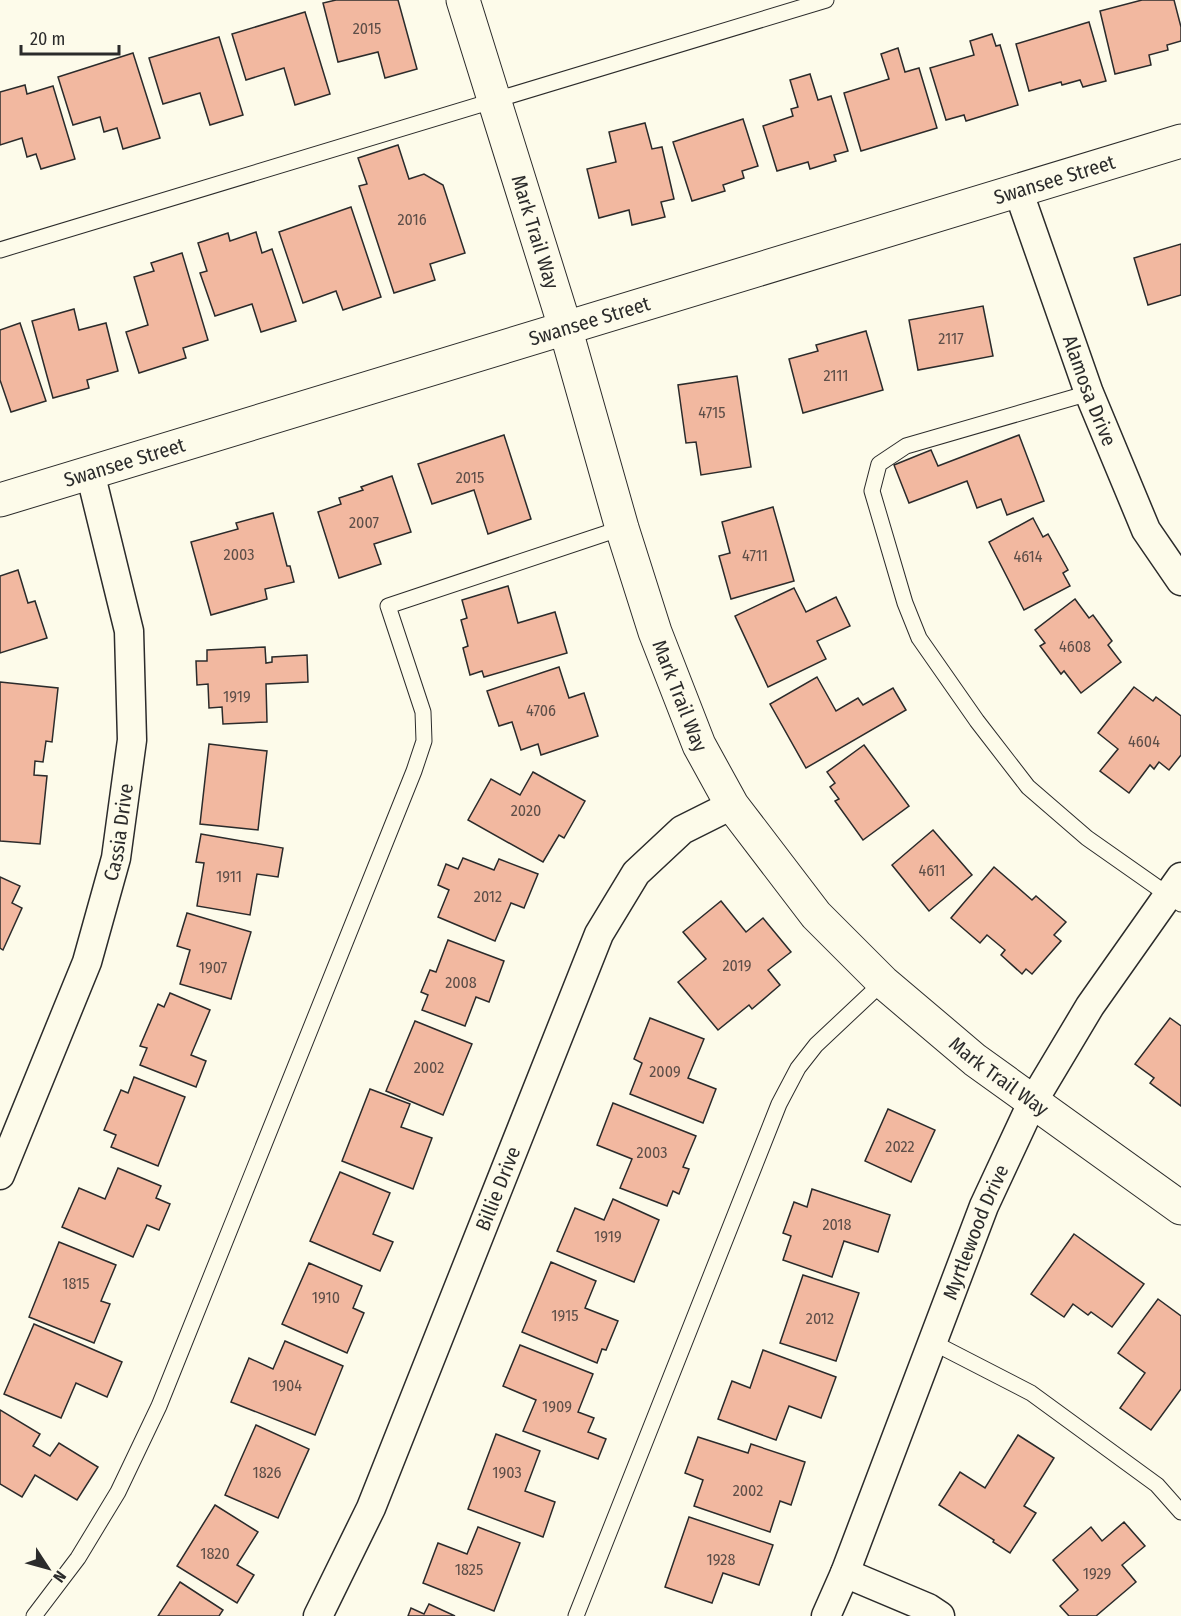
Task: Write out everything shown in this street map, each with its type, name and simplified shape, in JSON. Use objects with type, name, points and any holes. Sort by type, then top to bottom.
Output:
[{"type":"street","name":"Mark Trail Way","points":[[463,0],[565,327],[622,528],[655,632],[699,746],[732,805],[816,915],[883,982],[975,1060],[1181,1208]]},
{"type":"street","name":"Swansee Street","points":[[0,500],[1181,141]]},
{"type":"street","name":"Alamosa Drive","points":[[1018,190],[1089,393],[1146,530],[1181,581]]},
{"type":"street","name":"Cassia Drive","points":[[0,1175],[87,962],[116,858],[132,740],[129,631],[90,472]]},
{"type":"street","name":"Billie Drive","points":[[318,1616],[371,1508],[599,934],[636,873],[682,830],[732,805]]},
{"type":"street","name":"Myrtlewood Drive","points":[[826,1616],[984,1206],[1032,1102],[1090,1006],[1177,892]]},
{"type":"street","points":[[844,1574],[928,1608],[940,1616]]},
{"type":"lane","points":[[0,250],[826,0]]},
{"type":"lane","points":[[1089,393],[906,446],[879,464],[872,491],[904,603],[919,638],[977,722],[1028,787],[1087,838],[1177,892]]},
{"type":"lane","points":[[34,1616],[78,1558],[112,1502],[159,1406],[414,771],[424,741],[423,712],[388,606],[622,528]]},
{"type":"lane","points":[[576,1616],[779,1104],[798,1068],[816,1045],[883,982]]},
{"type":"lane","points":[[932,1342],[1031,1393],[1157,1485],[1181,1512]]},
{"type":"building","points":[[336,0],[398,0],[417,69],[385,78],[378,52],[338,62],[323,3]]},
{"type":"building","points":[[1142,0],[1174,0],[1181,27],[1181,41],[1167,45],[1168,50],[1149,55],[1151,65],[1115,74],[1100,11]]},
{"type":"building","points":[[305,12],[330,94],[295,105],[284,68],[246,80],[232,34]]},
{"type":"building","points":[[1089,22],[1106,81],[1083,87],[1080,80],[1062,85],[1061,82],[1029,91],[1016,44]]},
{"type":"building","points":[[992,34],[996,46],[1000,45],[1018,105],[966,121],[964,115],[946,120],[930,68],[974,55],[970,41]]},
{"type":"building","points":[[219,37],[243,115],[210,125],[200,93],[163,104],[149,58]]},
{"type":"building","points":[[898,48],[905,72],[919,68],[937,128],[861,151],[844,93],[889,79],[881,54]]},
{"type":"building","points":[[133,53],[160,138],[123,149],[117,128],[104,132],[100,117],[73,125],[58,77]]},
{"type":"building","points":[[810,74],[818,100],[831,96],[848,151],[834,155],[836,161],[810,169],[808,162],[777,171],[763,126],[793,116],[791,109],[798,107],[790,80]]},
{"type":"building","points":[[25,85],[27,94],[53,86],[75,159],[41,169],[36,154],[27,157],[22,138],[0,145],[0,92]]},
{"type":"building","points":[[743,119],[758,166],[742,171],[744,178],[723,185],[725,191],[692,201],[673,142]]},
{"type":"building","points":[[645,123],[652,149],[662,147],[674,199],[661,202],[665,217],[632,225],[629,210],[599,218],[587,169],[616,162],[609,132]]},
{"type":"building","points":[[398,145],[409,179],[424,174],[443,185],[465,253],[430,264],[435,280],[394,293],[359,186],[367,184],[358,158]]},
{"type":"building","points":[[351,207],[381,297],[343,310],[336,291],[303,303],[279,232]]},
{"type":"building","points":[[256,232],[262,253],[272,249],[296,321],[261,332],[252,304],[215,316],[200,273],[207,271],[198,243],[228,233],[230,241]]},
{"type":"building","points":[[1181,244],[1181,295],[1148,305],[1134,258]]},
{"type":"building","points":[[182,253],[208,340],[183,348],[186,358],[139,373],[126,332],[148,325],[134,277],[154,271],[151,263]]},
{"type":"building","points":[[983,306],[993,356],[918,370],[909,320]]},
{"type":"building","points":[[74,309],[79,330],[106,323],[118,371],[87,380],[89,388],[53,398],[32,321]]},
{"type":"building","points":[[20,323],[46,401],[11,412],[0,380],[0,330]]},
{"type":"building","points":[[866,331],[883,390],[803,413],[789,359],[818,351],[816,345]]},
{"type":"building","points":[[737,376],[751,467],[701,475],[696,442],[686,443],[678,385]]},
{"type":"building","points":[[504,435],[531,519],[488,534],[474,490],[432,504],[418,464]]},
{"type":"building","points":[[1019,435],[1044,501],[1007,515],[1001,499],[977,508],[967,481],[909,503],[894,465],[931,450],[938,466]]},
{"type":"building","points":[[392,476],[411,532],[374,544],[381,564],[339,578],[318,512],[341,504],[339,498],[363,490],[361,487]]},
{"type":"building","points":[[773,507],[794,581],[731,599],[719,556],[730,553],[722,522]]},
{"type":"building","points":[[273,513],[287,566],[290,566],[294,582],[265,589],[267,599],[211,615],[191,542],[238,529],[236,523]]},
{"type":"building","points":[[1033,518],[1043,537],[1048,534],[1068,570],[1063,573],[1070,586],[1024,610],[989,542]]},
{"type":"building","points":[[18,570],[28,603],[35,601],[47,638],[0,653],[0,576]]},
{"type":"building","points":[[508,586],[518,623],[555,612],[567,653],[484,677],[482,671],[470,675],[463,648],[468,646],[461,620],[467,618],[462,600]]},
{"type":"building","points":[[794,588],[806,612],[836,597],[850,626],[817,641],[826,659],[768,687],[735,616]]},
{"type":"building","points":[[1075,599],[1089,618],[1093,615],[1112,641],[1108,645],[1121,662],[1081,693],[1064,671],[1061,674],[1040,646],[1045,643],[1035,630]]},
{"type":"building","points":[[265,647],[266,663],[272,662],[272,657],[307,655],[308,682],[266,684],[267,722],[223,724],[222,707],[209,708],[208,684],[197,685],[196,661],[207,661],[207,650]]},
{"type":"building","points":[[559,667],[569,698],[584,693],[598,736],[541,755],[538,744],[521,750],[512,722],[499,726],[487,691]]},
{"type":"building","points":[[817,677],[836,711],[858,698],[863,705],[893,688],[906,710],[806,768],[770,704]]},
{"type":"building","points":[[0,682],[58,688],[52,742],[46,741],[43,762],[35,761],[34,775],[47,776],[40,844],[0,841]]},
{"type":"building","points":[[1134,687],[1153,701],[1156,697],[1181,716],[1181,755],[1169,770],[1159,762],[1154,769],[1150,765],[1129,793],[1100,771],[1118,749],[1098,733]]},
{"type":"building","points":[[209,744],[267,751],[258,830],[200,824]]},
{"type":"building","points":[[864,745],[909,806],[863,840],[835,801],[839,799],[830,787],[835,783],[827,772]]},
{"type":"building","points":[[533,772],[585,801],[564,838],[559,835],[543,862],[468,820],[491,779],[520,795]]},
{"type":"building","points":[[933,830],[972,875],[929,911],[892,865]]},
{"type":"building","points":[[201,834],[283,848],[278,877],[257,874],[250,915],[197,906],[204,863],[196,862]]},
{"type":"building","points":[[463,858],[494,870],[499,859],[538,874],[524,908],[511,903],[495,941],[438,917],[449,890],[438,885],[446,864],[458,869]]},
{"type":"building","points":[[994,867],[1032,900],[1036,896],[1066,922],[1054,935],[1061,941],[1032,974],[1026,969],[1022,974],[1001,955],[1005,950],[987,935],[980,943],[951,918]]},
{"type":"building","points":[[0,877],[20,886],[12,903],[22,908],[3,950],[0,948]]},
{"type":"building","points":[[721,901],[746,932],[763,918],[791,952],[768,970],[780,985],[752,1009],[749,1005],[718,1030],[678,982],[706,959],[683,932]]},
{"type":"building","points":[[187,913],[251,932],[231,999],[180,984],[190,950],[177,946]]},
{"type":"building","points":[[448,940],[504,961],[489,1002],[476,997],[465,1026],[422,1010],[428,995],[421,992],[430,970],[436,972]]},
{"type":"building","points":[[170,993],[210,1010],[191,1055],[206,1061],[196,1087],[140,1065],[147,1048],[140,1046],[158,1004],[164,1007]]},
{"type":"building","points":[[650,1018],[704,1039],[688,1078],[716,1089],[703,1123],[630,1094],[642,1063],[634,1059]]},
{"type":"building","points":[[1170,1018],[1181,1026],[1181,1106],[1150,1083],[1154,1078],[1135,1064]]},
{"type":"building","points":[[415,1021],[472,1044],[443,1115],[386,1091]]},
{"type":"building","points":[[134,1077],[185,1097],[158,1166],[111,1147],[116,1135],[104,1130],[121,1090],[128,1093]]},
{"type":"building","points":[[370,1089],[410,1104],[401,1127],[432,1138],[413,1189],[342,1161]]},
{"type":"building","points":[[613,1103],[696,1136],[683,1167],[689,1169],[679,1194],[673,1191],[667,1206],[620,1188],[632,1159],[597,1145]]},
{"type":"building","points":[[888,1109],[935,1130],[911,1182],[865,1161]]},
{"type":"building","points":[[118,1168],[161,1186],[156,1198],[170,1204],[159,1230],[147,1225],[133,1257],[62,1227],[79,1188],[105,1199]]},
{"type":"building","points":[[340,1172],[390,1193],[373,1234],[393,1242],[380,1271],[310,1241]]},
{"type":"building","points":[[812,1189],[890,1215],[878,1252],[844,1241],[832,1277],[783,1260],[791,1236],[783,1233],[794,1202],[807,1207]]},
{"type":"building","points":[[613,1199],[659,1220],[634,1282],[557,1251],[575,1208],[604,1220]]},
{"type":"building","points":[[1074,1234],[1144,1284],[1112,1327],[1091,1312],[1088,1315],[1073,1304],[1064,1317],[1031,1294]]},
{"type":"building","points":[[59,1242],[116,1265],[101,1301],[110,1304],[94,1343],[29,1317]]},
{"type":"building","points":[[551,1262],[596,1281],[585,1308],[618,1321],[606,1350],[602,1349],[597,1363],[522,1332]]},
{"type":"building","points":[[309,1263],[362,1286],[353,1308],[364,1313],[347,1353],[282,1324]]},
{"type":"building","points":[[803,1275],[859,1293],[836,1361],[780,1343]]},
{"type":"building","points":[[1158,1299],[1181,1316],[1181,1389],[1151,1430],[1120,1408],[1145,1373],[1118,1353]]},
{"type":"building","points":[[34,1324],[122,1362],[107,1397],[76,1383],[61,1418],[4,1394]]},
{"type":"building","points":[[285,1341],[343,1366],[315,1435],[231,1402],[249,1358],[273,1369]]},
{"type":"building","points":[[520,1345],[593,1374],[578,1412],[594,1418],[588,1432],[606,1439],[598,1459],[523,1431],[536,1400],[503,1386]]},
{"type":"building","points":[[763,1350],[836,1377],[821,1418],[789,1406],[776,1440],[718,1419],[732,1381],[750,1388]]},
{"type":"building","points":[[0,1410],[40,1434],[33,1446],[50,1456],[59,1443],[98,1467],[77,1500],[35,1475],[22,1497],[0,1484]]},
{"type":"building","points":[[256,1425],[309,1449],[278,1518],[225,1495]]},
{"type":"building","points":[[496,1434],[540,1451],[525,1491],[555,1502],[543,1537],[468,1509]]},
{"type":"building","points":[[1018,1435],[1054,1458],[1024,1506],[1036,1513],[1010,1553],[993,1542],[994,1540],[939,1505],[960,1472],[985,1488]]},
{"type":"building","points":[[698,1437],[748,1453],[751,1444],[805,1462],[791,1505],[780,1501],[770,1532],[694,1506],[703,1480],[685,1473]]},
{"type":"building","points":[[215,1505],[258,1532],[237,1565],[254,1575],[237,1603],[177,1566]]},
{"type":"building","points":[[689,1517],[773,1545],[759,1585],[723,1573],[712,1603],[665,1587]]},
{"type":"building","points":[[1124,1522],[1145,1546],[1122,1565],[1136,1582],[1096,1616],[1069,1616],[1060,1606],[1078,1590],[1053,1560],[1091,1527],[1102,1541]]},
{"type":"building","points":[[478,1527],[520,1543],[494,1611],[423,1583],[438,1543],[467,1554]]},
{"type":"building","points":[[180,1582],[223,1610],[219,1616],[158,1616]]},
{"type":"building","points":[[429,1604],[455,1616],[408,1616],[411,1608],[424,1614]]}]
